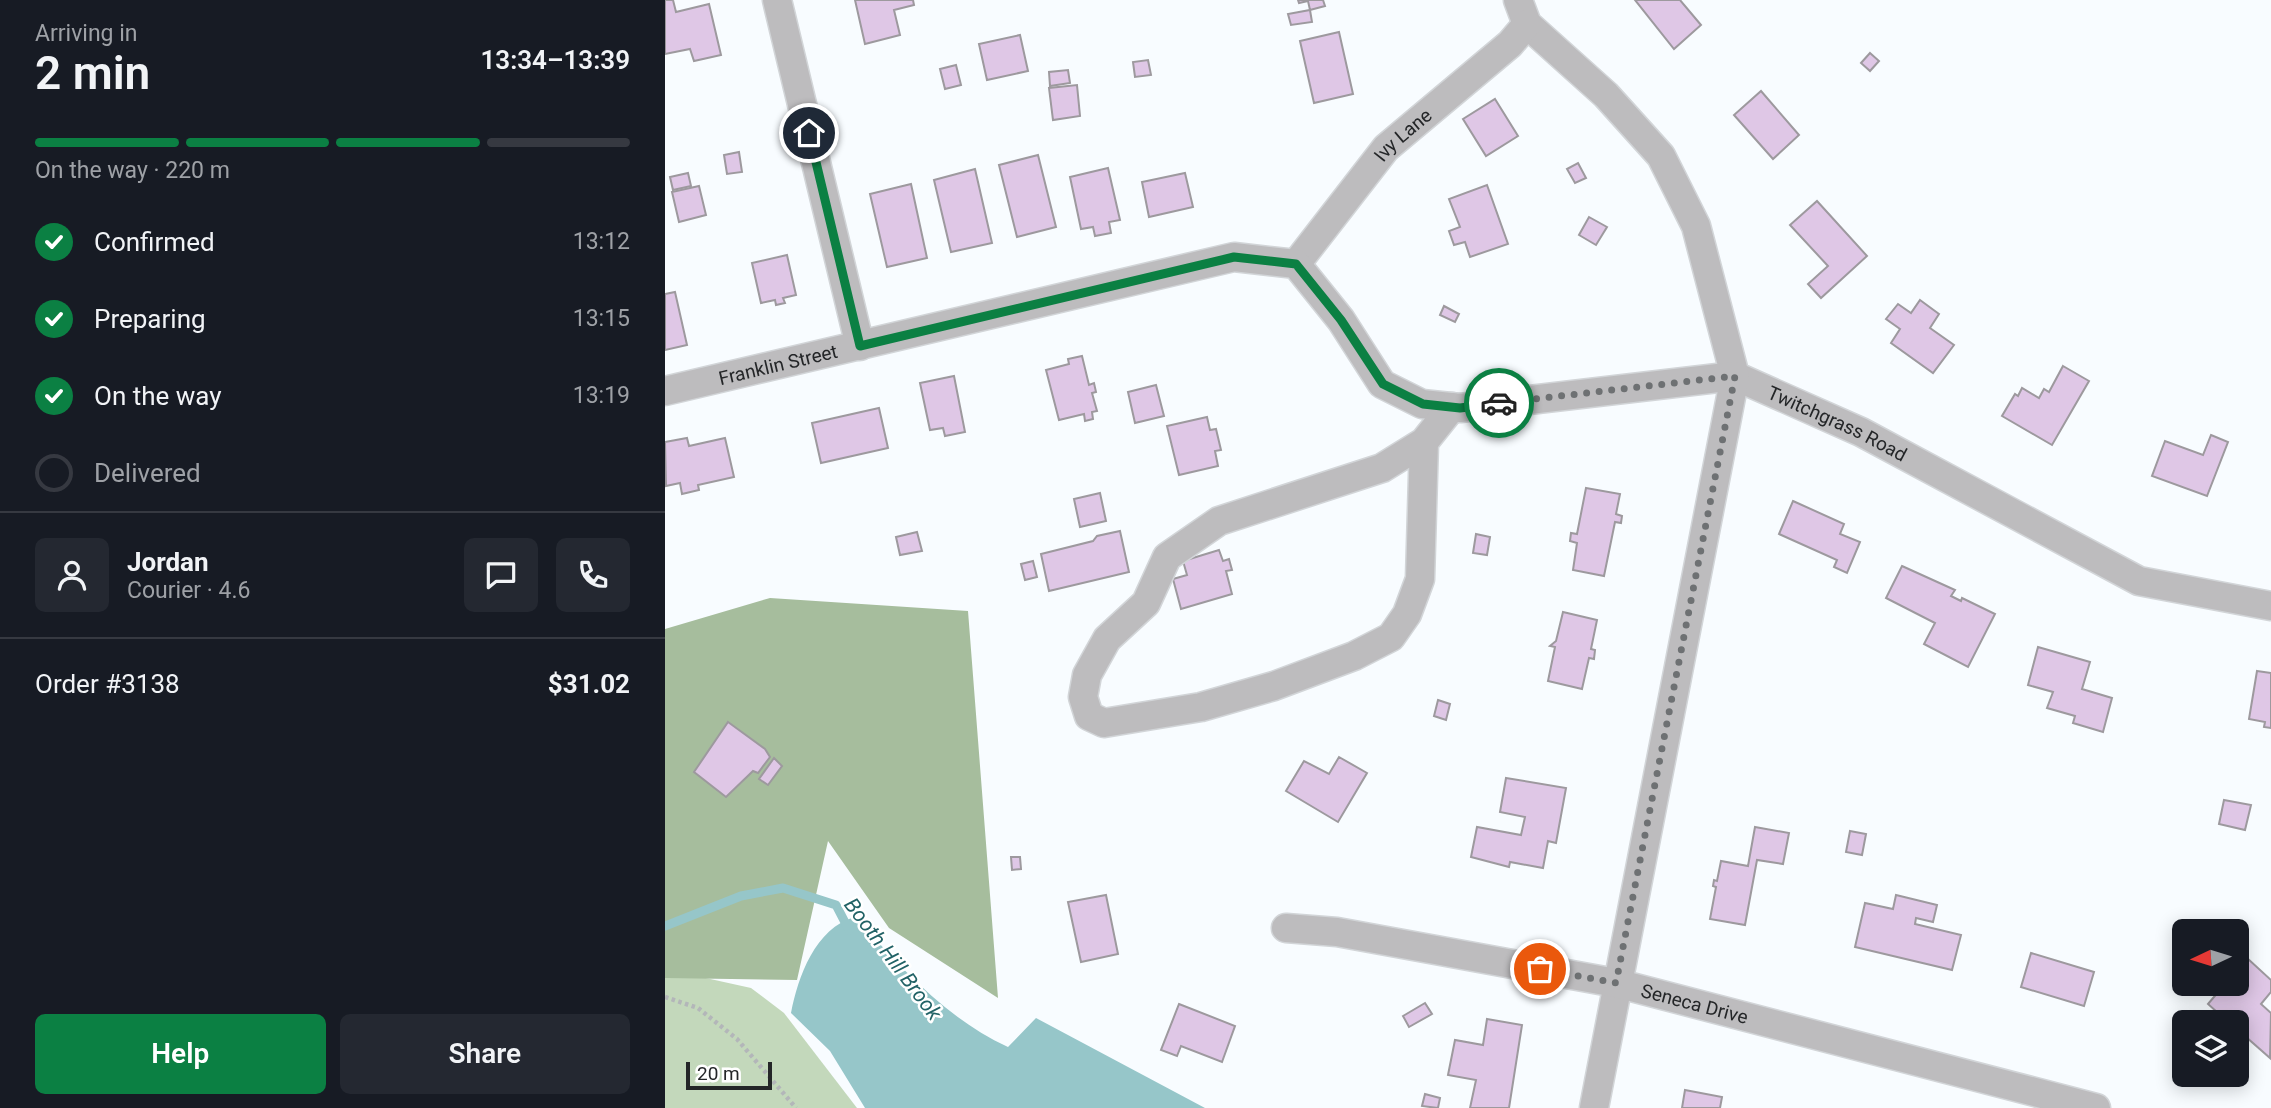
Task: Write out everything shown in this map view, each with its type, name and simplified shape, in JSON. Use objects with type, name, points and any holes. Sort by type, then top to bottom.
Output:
[{"type":"street","points":[[777,0],[860,346]]},
{"type":"street","points":[[1523,12],[1606,95],[1661,156],[1696,226],[1735,376],[1594,1108]]},
{"type":"street","name":"Ivy Lane","points":[[1296,264],[1386,148],[1510,44],[1523,12]]},
{"type":"street","name":"Franklin Street","points":[[665,391],[1234,257],[1296,264]]},
{"type":"street","points":[[1296,264],[1341,320],[1383,384],[1423,404],[1452,407],[1735,376]]},
{"type":"street","name":"Twitchgrass Road","points":[[1735,376],[1861,432],[2139,580],[2271,606]]},
{"type":"street","points":[[1424,442],[1420,579],[1407,614],[1391,637],[1354,656],[1274,686],[1201,707],[1104,723],[1089,716],[1083,697],[1087,675],[1107,639],[1146,603],[1167,557],[1219,521],[1382,468],[1424,442],[1452,407]]},
{"type":"street","name":"Seneca Drive","points":[[1286,928],[1337,932],[1616,983],[2096,1108]]},
{"type":"path","points":[[665,997],[698,1008],[737,1039],[796,1108]]},
{"type":"green space","points":[[770,598],[968,611],[998,998],[889,928],[828,841],[797,980],[665,978],[665,629]]},
{"type":"green space","points":[[665,969],[751,988],[784,1013],[857,1108],[665,1108]]},
{"type":"water","points":[[855,917],[925,990],[964,1022],[985,1035],[1008,1047],[1036,1018],[1205,1108],[865,1108],[830,1051],[791,1013],[798,984],[819,943],[841,923]]},
{"type":"building","points":[[665,0],[673,0],[676,12],[709,4],[721,55],[694,61],[690,49],[665,54]]},
{"type":"building","points":[[855,0],[913,0],[914,5],[894,10],[900,35],[865,44]]},
{"type":"building","points":[[1298,0],[1323,0],[1325,6],[1310,10],[1308,1],[1299,3]]},
{"type":"building","points":[[1635,0],[1680,0],[1701,25],[1674,49]]},
{"type":"building","points":[[1310,10],[1312,22],[1291,25],[1288,14]]},
{"type":"building","points":[[1339,32],[1353,94],[1314,103],[1300,41]]},
{"type":"building","points":[[1020,35],[1028,71],[987,80],[979,44]]},
{"type":"building","points":[[1870,53],[1879,61],[1870,71],[1861,63]]},
{"type":"building","points":[[1148,60],[1151,75],[1135,77],[1133,62]]},
{"type":"building","points":[[956,65],[961,85],[945,89],[940,69]]},
{"type":"building","points":[[1068,70],[1070,83],[1050,86],[1049,72]]},
{"type":"building","points":[[1077,85],[1080,116],[1053,120],[1049,88]]},
{"type":"building","points":[[1761,91],[1799,135],[1773,159],[1734,115]]},
{"type":"building","points":[[1495,99],[1518,136],[1486,156],[1463,119]]},
{"type":"building","points":[[739,152],[742,172],[727,174],[724,155]]},
{"type":"building","points":[[1038,155],[1056,227],[1017,237],[999,165]]},
{"type":"building","points":[[1578,163],[1586,178],[1575,183],[1567,169]]},
{"type":"building","points":[[1108,168],[1120,220],[1109,222],[1111,233],[1095,236],[1093,227],[1081,229],[1070,177]]},
{"type":"building","points":[[975,169],[992,243],[951,252],[934,180]]},
{"type":"building","points":[[688,173],[691,186],[673,190],[670,177]]},
{"type":"building","points":[[1185,173],[1193,207],[1149,217],[1142,182]]},
{"type":"building","points":[[911,184],[927,258],[887,267],[870,194]]},
{"type":"building","points":[[1487,185],[1508,244],[1470,257],[1465,242],[1454,245],[1449,231],[1460,227],[1449,199]]},
{"type":"building","points":[[699,186],[706,215],[679,222],[672,192]]},
{"type":"building","points":[[1817,201],[1867,256],[1821,298],[1808,284],[1828,266],[1790,225]]},
{"type":"building","points":[[1589,217],[1607,227],[1596,245],[1579,235]]},
{"type":"building","points":[[787,255],[796,295],[783,298],[785,303],[776,305],[775,300],[761,303],[752,263]]},
{"type":"building","points":[[675,292],[687,345],[665,350],[665,294]]},
{"type":"building","points":[[1920,300],[1939,314],[1930,328],[1954,345],[1933,373],[1891,343],[1900,329],[1886,319],[1898,304],[1911,313]]},
{"type":"building","points":[[1444,306],[1459,314],[1455,322],[1440,315]]},
{"type":"building","points":[[1082,356],[1089,385],[1094,383],[1096,392],[1092,393],[1097,411],[1092,412],[1093,419],[1085,421],[1084,414],[1059,420],[1046,370],[1069,364],[1068,359]]},
{"type":"building","points":[[2063,366],[2089,381],[2052,445],[2002,416],[2015,394],[2018,396],[2022,388],[2039,398],[2044,389],[2049,392]]},
{"type":"building","points":[[954,376],[965,432],[945,436],[943,428],[930,430],[920,383]]},
{"type":"building","points":[[1156,385],[1164,416],[1135,423],[1128,392]]},
{"type":"building","points":[[879,408],[888,448],[821,463],[812,423]]},
{"type":"building","points":[[1207,417],[1210,430],[1216,429],[1221,450],[1215,451],[1218,466],[1179,475],[1167,426]]},
{"type":"building","points":[[2211,435],[2228,442],[2207,496],[2152,476],[2165,441],[2203,455]]},
{"type":"building","points":[[687,438],[689,446],[725,438],[734,477],[698,485],[699,490],[682,494],[680,483],[666,486],[665,442]]},
{"type":"building","points":[[1586,488],[1620,494],[1616,514],[1622,516],[1621,523],[1615,522],[1604,576],[1573,570],[1577,543],[1570,541],[1571,533],[1577,534]]},
{"type":"building","points":[[1100,493],[1106,521],[1080,527],[1074,499]]},
{"type":"building","points":[[1793,501],[1844,524],[1840,534],[1860,542],[1847,573],[1834,567],[1837,560],[1779,534]]},
{"type":"building","points":[[1120,531],[1129,572],[1049,591],[1041,554]]},
{"type":"building","points":[[917,532],[922,551],[900,555],[896,537]]},
{"type":"building","points":[[1476,534],[1490,537],[1487,555],[1473,553]]},
{"type":"building","points":[[1219,550],[1223,561],[1229,559],[1232,570],[1226,571],[1232,594],[1181,609],[1173,579],[1187,575],[1183,561]]},
{"type":"building","points":[[1033,561],[1037,577],[1025,580],[1021,564]]},
{"type":"building","points":[[1902,566],[1955,590],[1951,596],[1961,601],[1962,598],[1995,614],[1968,667],[1924,644],[1935,623],[1886,598]]},
{"type":"building","points":[[1563,612],[1597,620],[1591,649],[1595,650],[1594,659],[1589,658],[1582,689],[1548,681],[1555,647],[1550,646],[1556,641]]},
{"type":"building","points":[[2038,647],[2090,662],[2082,689],[2112,698],[2103,732],[2073,723],[2075,716],[2047,708],[2053,692],[2028,685]]},
{"type":"building","points":[[2257,671],[2271,673],[2271,728],[2264,727],[2265,722],[2249,719]]},
{"type":"building","points":[[1438,700],[1450,704],[1446,720],[1434,716]]},
{"type":"building","points":[[728,722],[765,749],[770,757],[758,773],[753,771],[726,797],[694,772]]},
{"type":"building","points":[[1339,757],[1367,773],[1338,822],[1286,791],[1304,761],[1329,774]]},
{"type":"building","points":[[774,758],[782,766],[768,785],[759,779]]},
{"type":"building","points":[[1506,778],[1566,788],[1556,843],[1548,841],[1543,868],[1510,862],[1509,867],[1471,857],[1477,827],[1521,835],[1525,817],[1500,812]]},
{"type":"building","points":[[2224,800],[2251,805],[2245,830],[2219,824]]},
{"type":"building","points":[[1755,827],[1789,833],[1783,864],[1757,860],[1745,925],[1710,919],[1716,887],[1713,886],[1714,880],[1717,881],[1721,861],[1748,866]]},
{"type":"building","points":[[1850,831],[1866,834],[1862,855],[1846,852]]},
{"type":"building","points":[[1011,857],[1020,857],[1021,869],[1012,870]]},
{"type":"building","points":[[1106,895],[1118,954],[1081,962],[1068,902]]},
{"type":"building","points":[[1896,895],[1937,905],[1933,922],[1916,918],[1915,924],[1961,935],[1952,970],[1855,947],[1865,903],[1893,909]]},
{"type":"building","points":[[2031,953],[2094,972],[2084,1006],[2021,987]]},
{"type":"building","points":[[2249,960],[2271,980],[2271,992],[2261,1004],[2271,1013],[2270,1058],[2249,1040],[2249,1010],[2215,1010],[2208,1004],[2215,996],[2249,996]]},
{"type":"building","points":[[1425,1003],[1432,1014],[1409,1027],[1403,1016]]},
{"type":"building","points":[[1179,1004],[1235,1026],[1222,1062],[1181,1046],[1177,1056],[1161,1050]]},
{"type":"building","points":[[1487,1019],[1522,1025],[1509,1108],[1470,1108],[1476,1080],[1448,1075],[1455,1040],[1483,1045]]},
{"type":"building","points":[[1685,1090],[1722,1097],[1720,1108],[1682,1108]]},
{"type":"building","points":[[1425,1094],[1440,1098],[1438,1108],[1422,1106]]},
{"type":"waterway","name":"Booth Hill Brook","points":[[665,926],[741,896],[783,888],[836,905],[849,930]]},
{"type":"way so far","points":[[1499,403],[1735,376],[1616,983],[1540,969]]},
{"type":"route","points":[[809,133],[860,346],[1234,257],[1296,264],[1341,320],[1383,384],[1423,404],[1460,408],[1499,403]]}]
